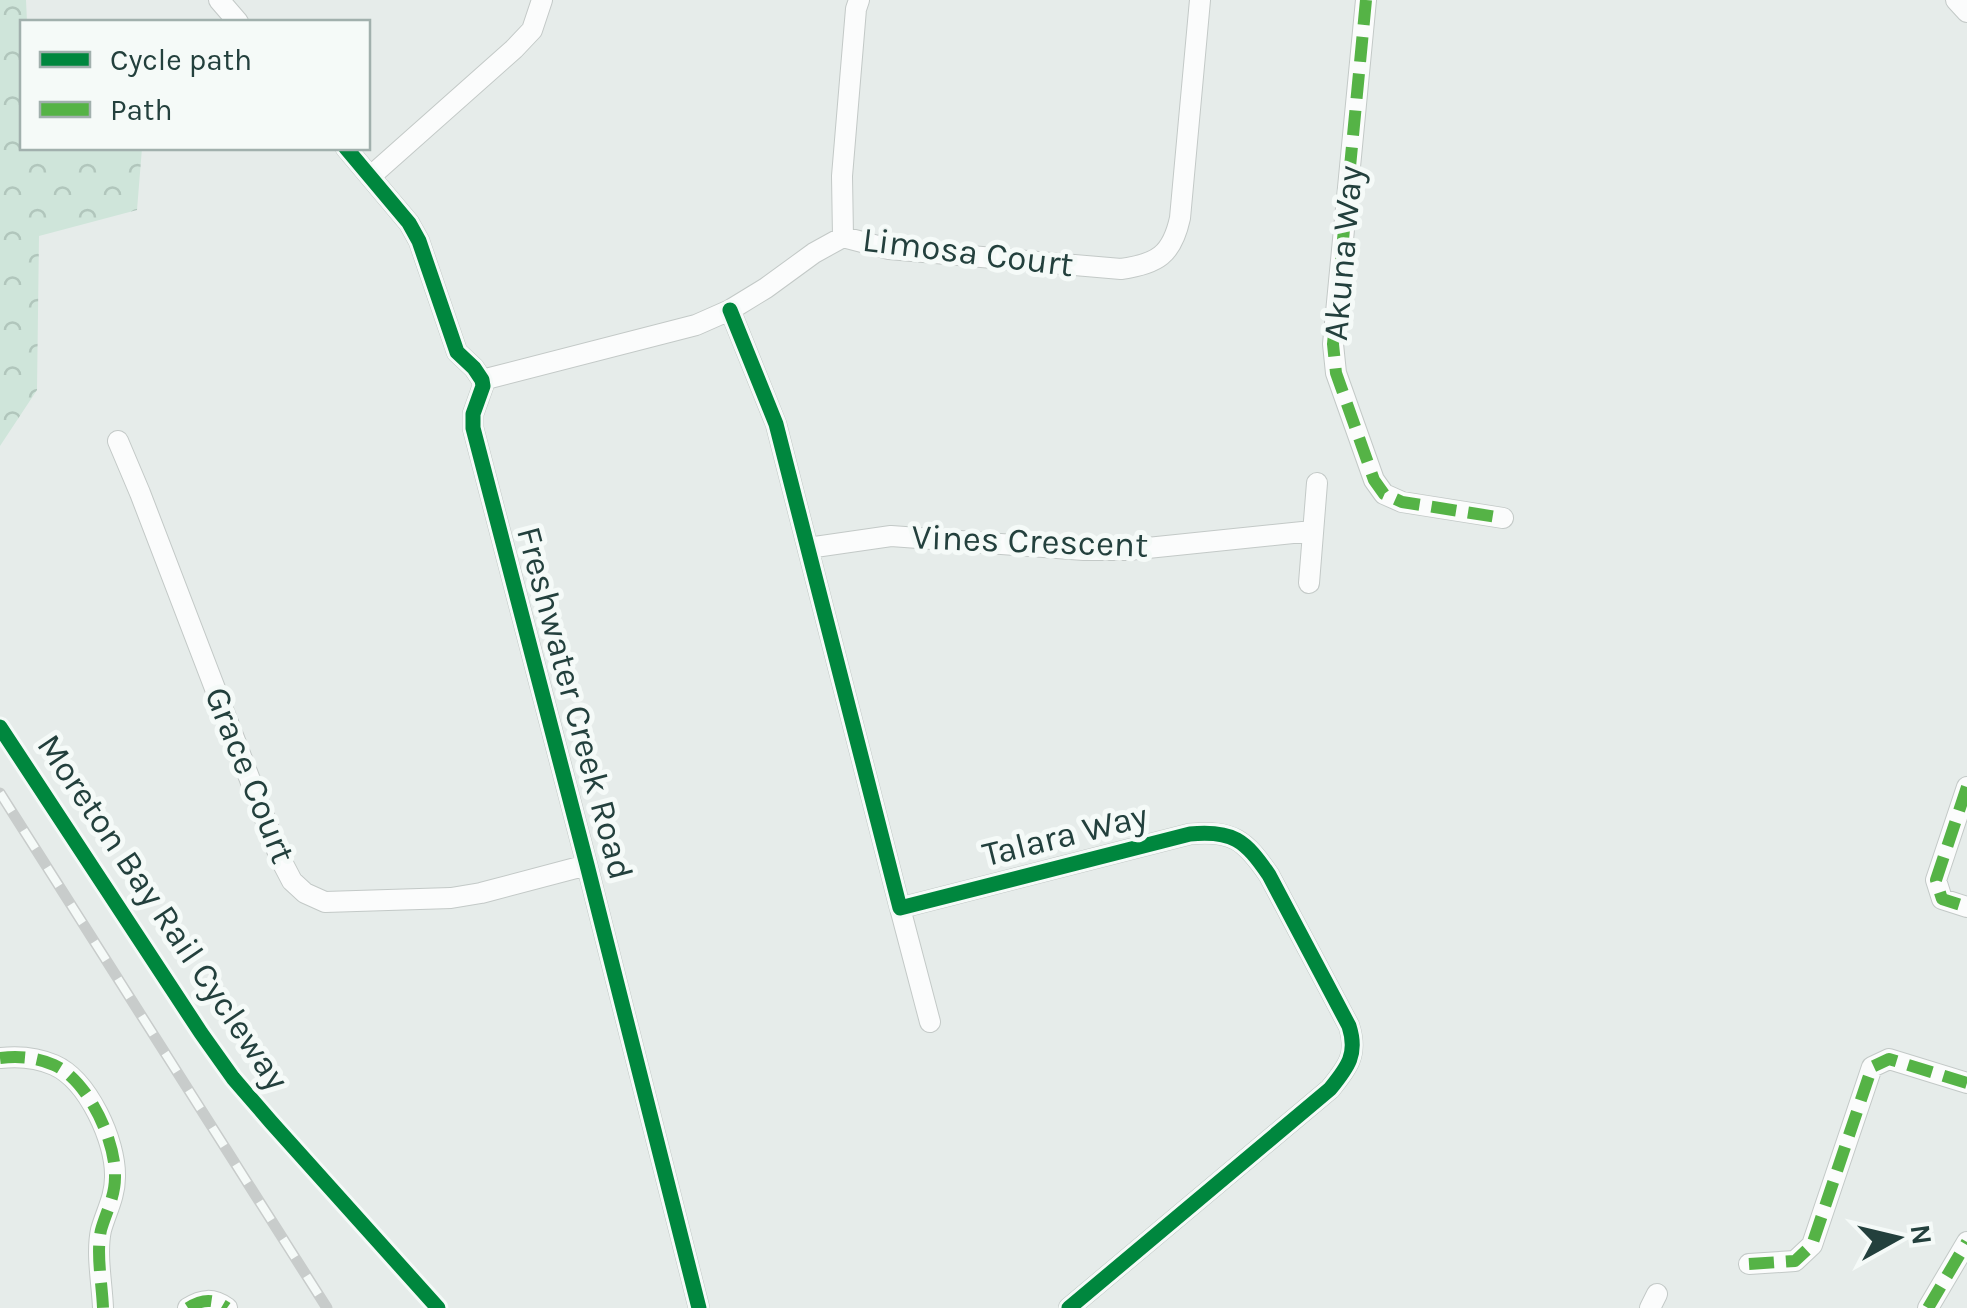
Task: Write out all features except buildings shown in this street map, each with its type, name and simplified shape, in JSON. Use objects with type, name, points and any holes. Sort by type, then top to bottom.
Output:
[{"type":"street","points":[[219,0],[236,20]]},
{"type":"street","points":[[371,176],[514,49],[532,30],[542,0]]},
{"type":"street","points":[[843,237],[842,176],[859,0]]},
{"type":"street","name":"Limosa Court","points":[[482,380],[696,325],[730,310],[843,237],[889,249],[1121,269],[1150,263],[1161,256],[1176,236],[1180,218],[1200,0]]},
{"type":"street","name":"Akuna Way","points":[[1366,0],[1333,344],[1336,373],[1374,480],[1384,494],[1402,502],[1503,518]]},
{"type":"street","points":[[1956,0],[1967,12]]},
{"type":"street","points":[[348,150],[409,223],[419,241],[457,352],[482,380]]},
{"type":"street","points":[[730,310],[776,424],[930,1022]]},
{"type":"street","name":"Freshwater Creek Road","points":[[482,380],[473,428],[698,1308]]},
{"type":"street","name":"Grace Court","points":[[118,441],[280,858],[292,881],[305,894],[325,902],[451,898],[587,866]]},
{"type":"street","points":[[1309,583],[1317,483]]},
{"type":"street","name":"Vines Crescent","points":[[808,548],[891,536],[1128,550],[1312,530]]},
{"type":"street","points":[[1967,787],[1936,880],[1942,899],[1967,907]]},
{"type":"street","name":"Talara Way","points":[[900,908],[1190,834],[1226,834],[1239,840],[1269,874],[1349,1026],[1354,1040],[1352,1058],[1330,1089],[1068,1308]]},
{"type":"street","points":[[0,1058],[27,1058],[57,1066],[84,1092],[101,1121],[113,1152],[116,1177],[99,1244],[103,1308]]},
{"type":"street","points":[[1750,1264],[1795,1261],[1812,1245],[1872,1067],[1889,1058],[1967,1082]]},
{"type":"street","points":[[1928,1308],[1967,1242]]},
{"type":"street","points":[[188,1308],[206,1300],[226,1308]]},
{"type":"green space","points":[[0,0],[26,0],[27,20],[20,20],[20,150],[142,150],[137,210],[39,236],[37,390],[0,446]]},
{"type":"railway","points":[[0,793],[327,1308]]},
{"type":"marked path","points":[[1366,0],[1333,344],[1336,373],[1374,480],[1384,494],[1402,502],[1503,518]]},
{"type":"marked path","points":[[1967,787],[1936,880],[1942,899],[1967,907]]},
{"type":"marked path","points":[[0,1058],[20,1057],[54,1065],[78,1084],[98,1113],[111,1146],[115,1177],[100,1239],[103,1308]]},
{"type":"marked path","points":[[1749,1264],[1795,1261],[1812,1245],[1872,1067],[1889,1059],[1967,1083]]},
{"type":"marked path","points":[[1928,1308],[1967,1242]]},
{"type":"marked path","points":[[188,1308],[208,1301],[227,1308]]},
{"type":"cycle path","points":[[348,150],[409,223],[419,241],[457,352],[482,380],[473,428],[699,1308]]},
{"type":"cycle path","points":[[730,310],[776,424],[900,908],[1190,834],[1228,836],[1253,853],[1269,875],[1349,1026],[1350,1060],[1330,1089],[1069,1308]]},
{"type":"cycle path","name":"Moreton Bay Rail Cycleway","points":[[0,727],[233,1078],[438,1308]]}]
